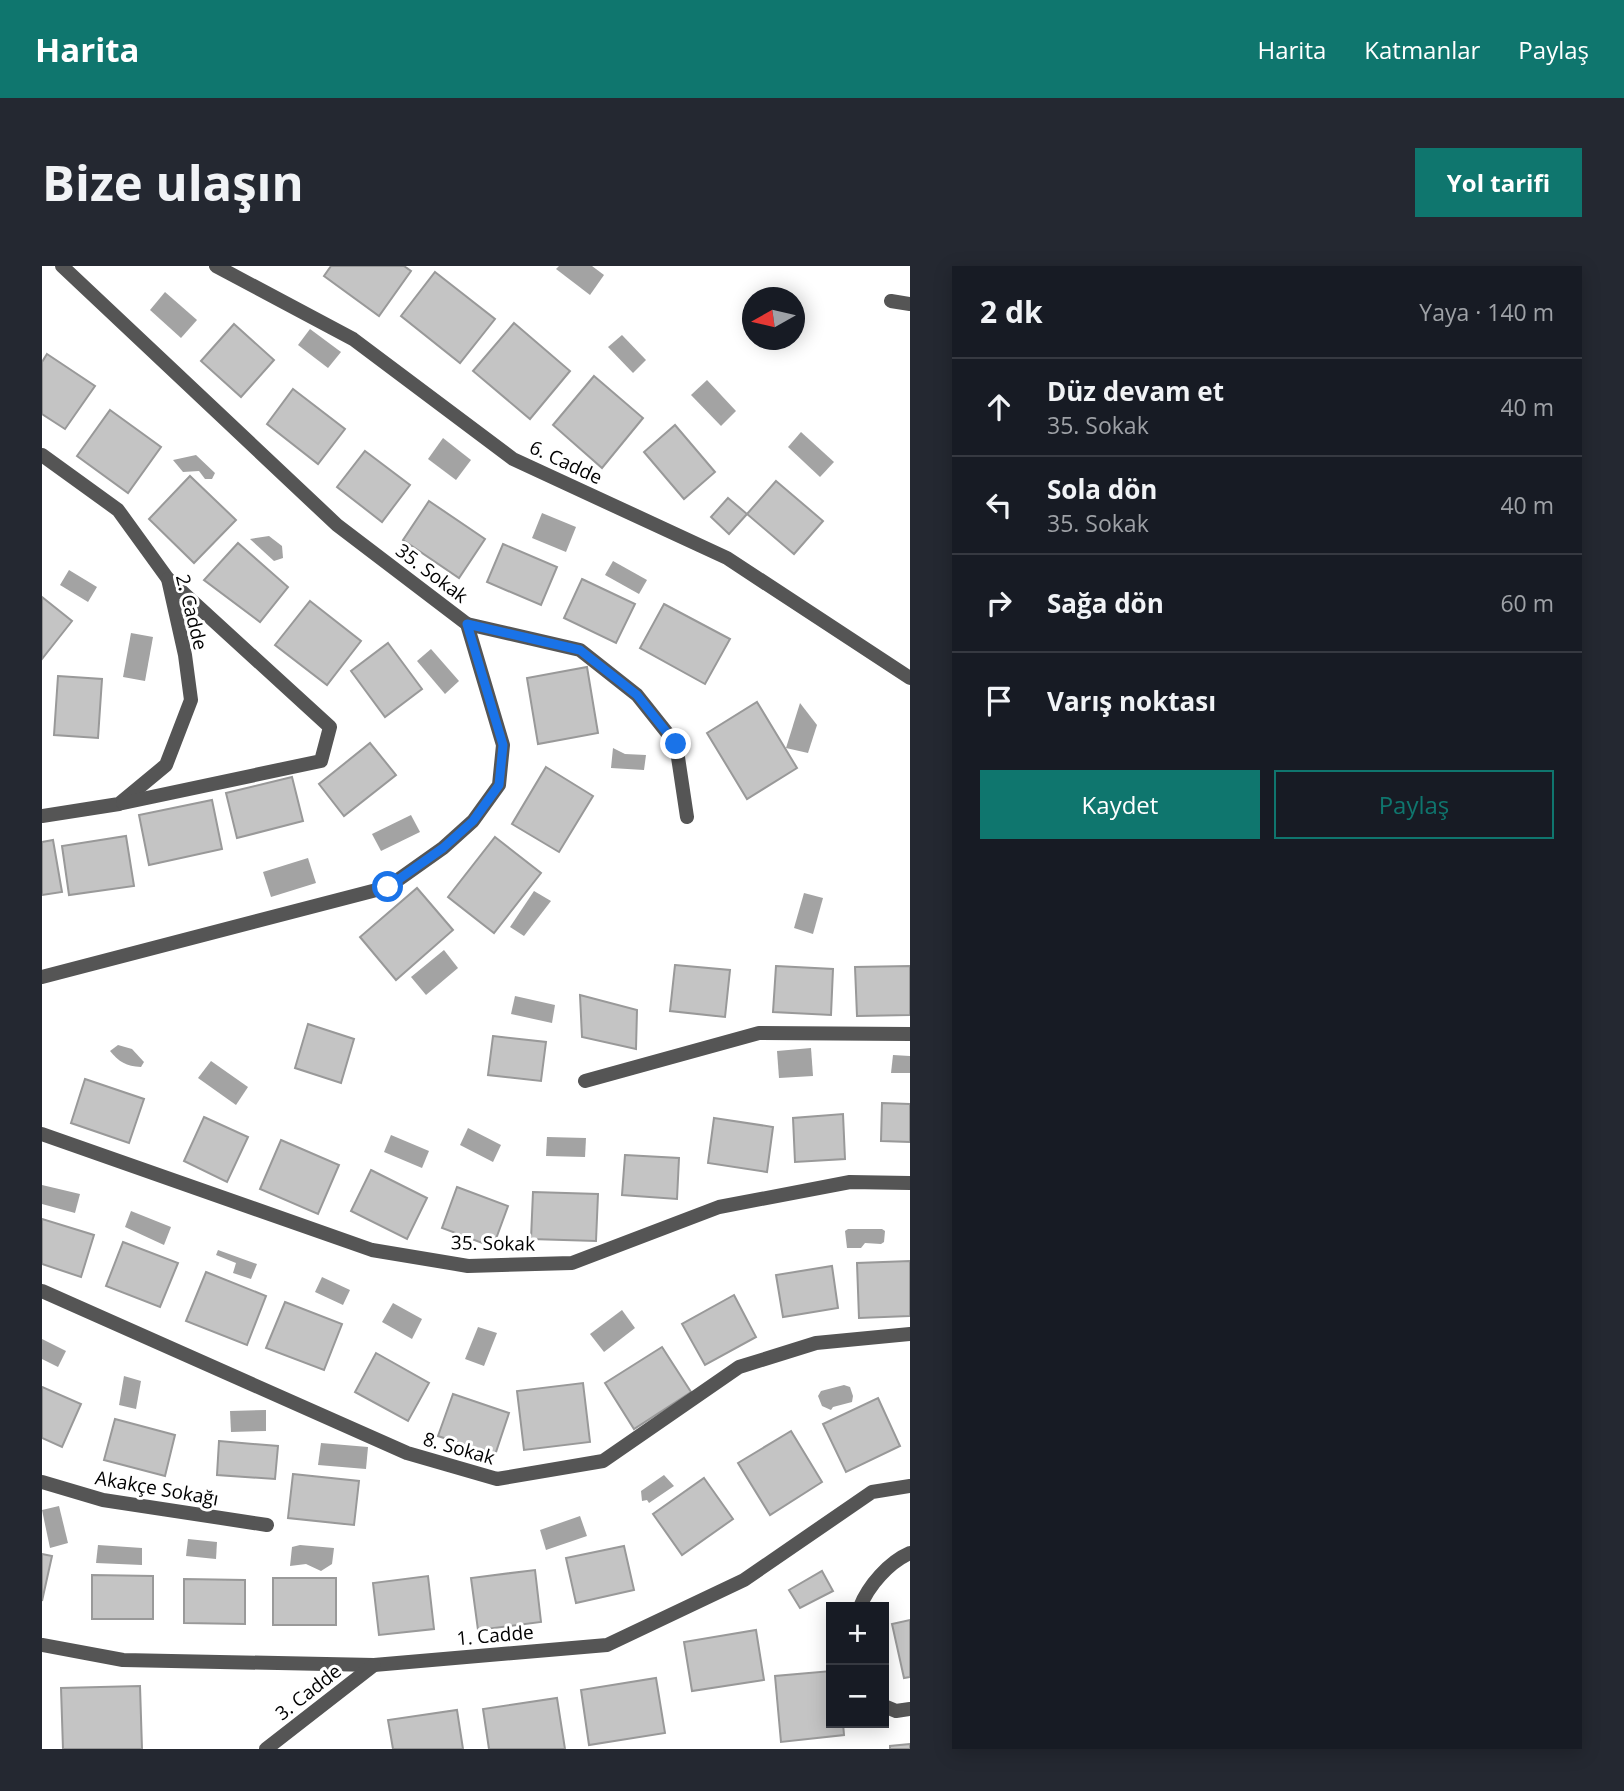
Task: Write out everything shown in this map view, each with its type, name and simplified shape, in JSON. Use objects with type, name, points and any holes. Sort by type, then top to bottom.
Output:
[{"type":"street","name":"35. Sokak","points":[[42,977],[388,887],[443,848],[473,821],[499,785],[503,745],[467,624],[337,526],[62,266]]},
{"type":"street","name":"6. Cadde","points":[[216,266],[353,339],[513,459],[727,558],[910,678]]},
{"type":"street","points":[[891,301],[910,304]]},
{"type":"street","name":"2. Cadde","points":[[42,455],[118,510],[168,579],[185,655],[191,700],[166,765],[118,804]]},
{"type":"street","points":[[42,816],[118,804],[321,761],[330,727],[168,579]]},
{"type":"street","points":[[467,624],[580,650],[637,695],[676,744],[687,817]]},
{"type":"street","points":[[585,1081],[759,1033],[910,1034]]},
{"type":"street","name":"35. Sokak","points":[[42,1134],[372,1250],[468,1266],[572,1263],[719,1207],[850,1182],[910,1183]]},
{"type":"street","name":"8. Sokak","points":[[42,1292],[407,1453],[497,1479],[603,1461],[739,1367],[816,1343],[908,1334]]},
{"type":"street","name":"Akakçe Sokağı","points":[[42,1482],[103,1500],[267,1525]]},
{"type":"street","name":"1. Cadde","points":[[42,1646],[123,1660],[373,1665],[607,1645],[744,1580],[872,1492],[910,1486]]},
{"type":"street","points":[[862,1602],[893,1562],[910,1553]]},
{"type":"street","name":"3. Cadde","points":[[266,1749],[373,1665]]},
{"type":"street","points":[[889,1708],[896,1711],[910,1709]]},
{"type":"shaded area","points":[[559,266],[592,266],[604,275],[590,295],[556,269]]},
{"type":"shaded area","points":[[165,292],[197,320],[181,338],[150,310]]},
{"type":"shaded area","points":[[310,329],[341,352],[328,368],[298,345]]},
{"type":"shaded area","points":[[622,335],[646,360],[633,373],[608,347]]},
{"type":"shaded area","points":[[707,380],[736,411],[721,426],[691,395]]},
{"type":"shaded area","points":[[801,432],[834,462],[820,477],[788,447]]},
{"type":"shaded area","points":[[443,438],[471,460],[456,480],[428,459]]},
{"type":"shaded area","points":[[196,455],[215,473],[212,479],[205,479],[199,471],[183,472],[173,460]]},
{"type":"shaded area","points":[[542,513],[576,527],[566,552],[532,538]]},
{"type":"shaded area","points":[[269,536],[282,546],[283,558],[274,561],[250,539]]},
{"type":"shaded area","points":[[613,561],[647,580],[639,594],[605,575]]},
{"type":"shaded area","points":[[69,570],[97,587],[88,602],[60,585]]},
{"type":"shaded area","points":[[131,633],[153,637],[145,681],[123,677]]},
{"type":"shaded area","points":[[431,649],[459,681],[445,694],[417,661]]},
{"type":"shaded area","points":[[800,703],[817,725],[808,753],[786,748]]},
{"type":"shaded area","points":[[613,748],[625,754],[646,755],[644,770],[611,768]]},
{"type":"shaded area","points":[[411,815],[420,832],[381,851],[372,834]]},
{"type":"shaded area","points":[[308,858],[316,883],[271,897],[263,872]]},
{"type":"shaded area","points":[[534,891],[551,901],[524,936],[510,927]]},
{"type":"shaded area","points":[[804,893],[823,898],[813,934],[794,928]]},
{"type":"shaded area","points":[[444,950],[458,968],[426,995],[411,977]]},
{"type":"shaded area","points":[[515,996],[555,1005],[552,1023],[511,1014]]},
{"type":"shaded area","points":[[118,1045],[132,1049],[144,1062],[141,1067],[123,1063],[117,1058],[110,1051]]},
{"type":"shaded area","points":[[811,1048],[813,1076],[779,1078],[777,1051]]},
{"type":"shaded area","points":[[893,1055],[910,1056],[910,1073],[891,1073]]},
{"type":"shaded area","points":[[211,1061],[248,1087],[236,1105],[198,1078]]},
{"type":"shaded area","points":[[468,1128],[501,1145],[493,1162],[460,1145]]},
{"type":"shaded area","points":[[391,1135],[429,1151],[422,1168],[384,1152]]},
{"type":"shaded area","points":[[547,1137],[586,1138],[585,1157],[546,1156]]},
{"type":"shaded area","points":[[42,1185],[80,1194],[75,1213],[42,1204]]},
{"type":"shaded area","points":[[131,1211],[171,1227],[164,1245],[125,1227]]},
{"type":"shaded area","points":[[882,1229],[885,1231],[884,1242],[865,1243],[861,1248],[847,1248],[845,1231]]},
{"type":"shaded area","points":[[218,1250],[257,1264],[251,1279],[233,1273],[236,1263],[216,1255]]},
{"type":"shaded area","points":[[322,1277],[350,1290],[343,1305],[315,1292]]},
{"type":"shaded area","points":[[393,1303],[422,1319],[412,1339],[382,1322]]},
{"type":"shaded area","points":[[622,1310],[635,1328],[604,1352],[590,1334]]},
{"type":"shaded area","points":[[478,1327],[497,1333],[484,1366],[465,1359]]},
{"type":"shaded area","points":[[42,1339],[66,1351],[58,1367],[42,1359]]},
{"type":"shaded area","points":[[124,1376],[141,1381],[136,1409],[119,1405]]},
{"type":"shaded area","points":[[844,1385],[850,1387],[852,1402],[831,1410],[822,1406],[818,1396],[821,1391]]},
{"type":"shaded area","points":[[266,1410],[266,1431],[231,1432],[230,1411]]},
{"type":"shaded area","points":[[321,1443],[368,1447],[366,1469],[318,1465]]},
{"type":"shaded area","points":[[664,1475],[674,1486],[649,1503],[647,1500],[642,1501],[641,1491]]},
{"type":"shaded area","points":[[59,1506],[68,1543],[50,1548],[42,1510]]},
{"type":"shaded area","points":[[580,1516],[587,1536],[546,1550],[540,1530]]},
{"type":"shaded area","points":[[188,1539],[217,1542],[216,1559],[186,1556]]},
{"type":"shaded area","points":[[98,1545],[142,1548],[142,1565],[96,1563]]},
{"type":"shaded area","points":[[300,1545],[334,1548],[332,1564],[321,1571],[306,1564],[290,1566],[292,1547]]},
{"type":"building","points":[[331,266],[404,266],[411,271],[379,316],[324,276]]},
{"type":"building","points":[[435,272],[495,319],[460,363],[401,316]]},
{"type":"building","points":[[514,323],[570,371],[530,419],[473,371]]},
{"type":"building","points":[[234,324],[274,360],[241,397],[201,361]]},
{"type":"building","points":[[47,354],[95,386],[65,429],[42,414],[42,362]]},
{"type":"building","points":[[594,376],[643,418],[602,468],[553,425]]},
{"type":"building","points":[[293,389],[345,429],[318,464],[267,424]]},
{"type":"building","points":[[110,410],[161,447],[128,493],[77,456]]},
{"type":"building","points":[[675,425],[715,472],[684,499],[644,452]]},
{"type":"building","points":[[365,451],[410,485],[382,522],[337,487]]},
{"type":"building","points":[[190,476],[236,520],[194,563],[149,519]]},
{"type":"building","points":[[776,481],[823,521],[794,554],[747,514]]},
{"type":"building","points":[[728,498],[747,514],[729,534],[711,517]]},
{"type":"building","points":[[429,501],[485,539],[459,578],[403,540]]},
{"type":"building","points":[[238,543],[288,587],[260,622],[204,580]]},
{"type":"building","points":[[503,544],[557,567],[541,605],[487,582]]},
{"type":"building","points":[[582,579],[635,604],[616,643],[564,618]]},
{"type":"building","points":[[42,597],[72,621],[42,659]]},
{"type":"building","points":[[310,601],[361,641],[327,685],[275,645]]},
{"type":"building","points":[[664,604],[730,639],[705,684],[640,648]]},
{"type":"building","points":[[388,643],[422,689],[385,717],[351,671]]},
{"type":"building","points":[[587,667],[598,733],[538,744],[527,678]]},
{"type":"building","points":[[58,676],[102,679],[98,738],[54,735]]},
{"type":"building","points":[[757,702],[797,768],[747,799],[707,733]]},
{"type":"building","points":[[370,743],[396,775],[344,816],[319,784]]},
{"type":"building","points":[[546,767],[593,796],[559,852],[512,824]]},
{"type":"building","points":[[292,777],[303,821],[237,838],[226,793]]},
{"type":"building","points":[[212,800],[222,849],[149,865],[139,815]]},
{"type":"building","points":[[126,836],[134,886],[69,895],[62,846]]},
{"type":"building","points":[[495,837],[541,873],[494,933],[448,897]]},
{"type":"building","points":[[53,840],[62,892],[42,895],[42,842]]},
{"type":"building","points":[[417,888],[453,930],[396,980],[360,937]]},
{"type":"building","points":[[675,965],[730,970],[725,1017],[670,1011]]},
{"type":"building","points":[[776,966],[833,969],[831,1015],[773,1012]]},
{"type":"building","points":[[910,966],[910,1015],[857,1016],[855,967]]},
{"type":"building","points":[[580,995],[637,1010],[636,1049],[582,1037]]},
{"type":"building","points":[[308,1024],[354,1039],[341,1083],[295,1068]]},
{"type":"building","points":[[493,1036],[546,1042],[541,1081],[488,1075]]},
{"type":"building","points":[[85,1079],[144,1099],[129,1143],[71,1123]]},
{"type":"building","points":[[882,1103],[910,1104],[910,1142],[881,1141]]},
{"type":"building","points":[[843,1114],[845,1159],[795,1162],[793,1118]]},
{"type":"building","points":[[204,1117],[248,1137],[227,1182],[184,1161]]},
{"type":"building","points":[[714,1118],[773,1127],[767,1172],[708,1163]]},
{"type":"building","points":[[281,1140],[339,1165],[318,1214],[260,1189]]},
{"type":"building","points":[[625,1155],[679,1158],[677,1199],[622,1195]]},
{"type":"building","points":[[371,1170],[427,1198],[407,1239],[351,1211]]},
{"type":"building","points":[[457,1187],[508,1206],[493,1247],[442,1228]]},
{"type":"building","points":[[533,1192],[598,1194],[596,1241],[531,1239]]},
{"type":"building","points":[[42,1219],[94,1235],[81,1277],[42,1264]]},
{"type":"building","points":[[123,1242],[178,1263],[160,1307],[106,1286]]},
{"type":"building","points":[[910,1261],[910,1316],[859,1318],[857,1263]]},
{"type":"building","points":[[832,1266],[838,1308],[783,1317],[776,1275]]},
{"type":"building","points":[[206,1272],[266,1296],[247,1345],[186,1321]]},
{"type":"building","points":[[734,1295],[756,1337],[705,1365],[682,1324]]},
{"type":"building","points":[[285,1302],[342,1324],[324,1370],[266,1348]]},
{"type":"building","points":[[662,1347],[691,1392],[634,1429],[605,1383]]},
{"type":"building","points":[[376,1353],[429,1383],[408,1421],[355,1392]]},
{"type":"building","points":[[583,1383],[590,1442],[524,1450],[517,1391]]},
{"type":"building","points":[[42,1387],[81,1404],[62,1447],[42,1438]]},
{"type":"building","points":[[453,1394],[509,1413],[495,1455],[438,1436]]},
{"type":"building","points":[[878,1398],[900,1446],[846,1472],[823,1424]]},
{"type":"building","points":[[115,1419],[175,1435],[165,1476],[104,1460]]},
{"type":"building","points":[[791,1431],[822,1482],[770,1515],[738,1463]]},
{"type":"building","points":[[219,1441],[278,1446],[275,1479],[217,1475]]},
{"type":"building","points":[[293,1474],[359,1481],[354,1525],[288,1518]]},
{"type":"building","points":[[704,1478],[733,1519],[682,1555],[653,1514]]},
{"type":"building","points":[[624,1546],[634,1590],[576,1603],[566,1558]]},
{"type":"building","points":[[42,1554],[52,1556],[42,1601]]},
{"type":"building","points":[[535,1570],[541,1622],[478,1630],[471,1578]]},
{"type":"building","points":[[822,1571],[833,1591],[800,1608],[789,1590]]},
{"type":"building","points":[[92,1575],[153,1576],[153,1619],[92,1619]]},
{"type":"building","points":[[428,1576],[434,1629],[379,1635],[373,1583]]},
{"type":"building","points":[[273,1578],[336,1578],[336,1625],[273,1625]]},
{"type":"building","points":[[184,1579],[245,1580],[245,1624],[184,1623]]},
{"type":"building","points":[[910,1620],[910,1677],[904,1678],[892,1624]]},
{"type":"building","points":[[756,1630],[764,1680],[692,1691],[684,1642]]},
{"type":"building","points":[[826,1671],[826,1728],[843,1728],[844,1735],[781,1742],[775,1676]]},
{"type":"building","points":[[656,1678],[665,1733],[589,1745],[581,1690]]},
{"type":"building","points":[[140,1686],[142,1749],[63,1749],[61,1688]]},
{"type":"building","points":[[557,1698],[565,1749],[489,1749],[483,1709]]},
{"type":"building","points":[[457,1710],[463,1749],[393,1749],[388,1720]]},
{"type":"building","points":[[910,1744],[910,1749],[890,1749],[890,1746]]},
{"type":"route","points":[[388,887],[443,848],[473,821],[499,785],[503,745],[467,624],[580,650],[637,695],[676,744]]}]
